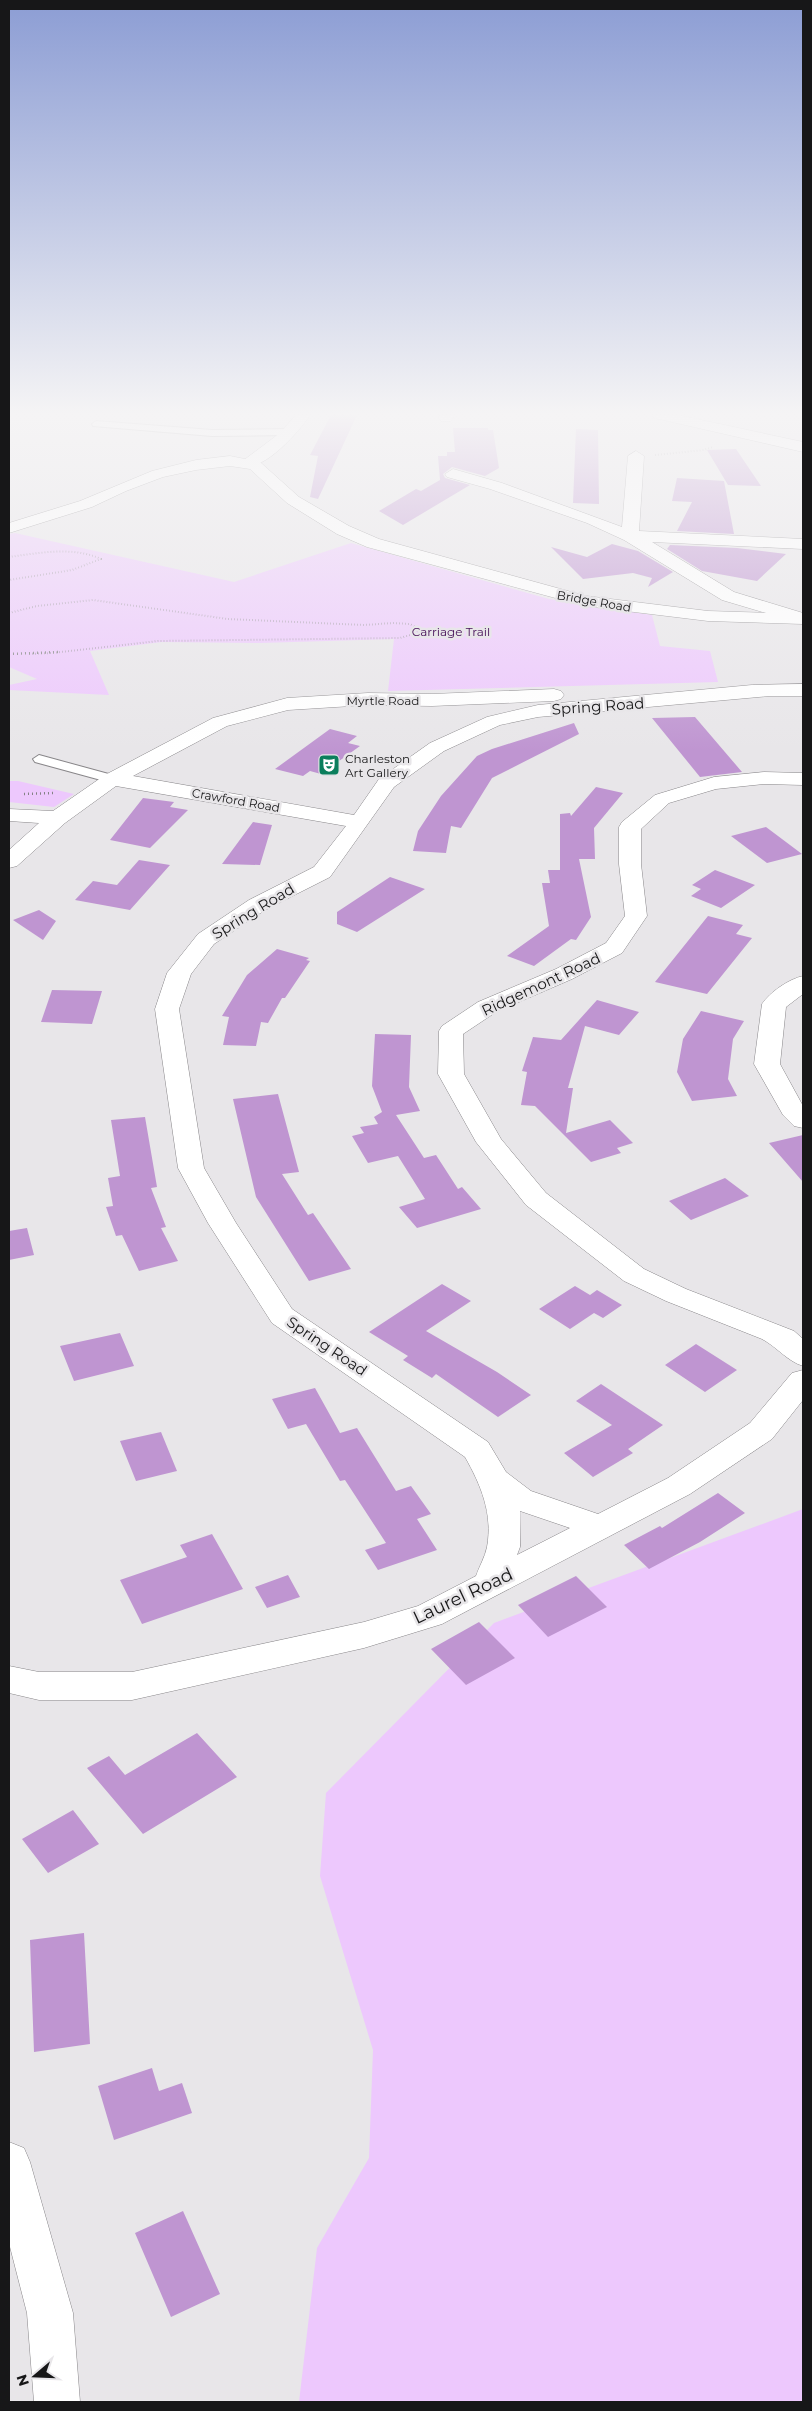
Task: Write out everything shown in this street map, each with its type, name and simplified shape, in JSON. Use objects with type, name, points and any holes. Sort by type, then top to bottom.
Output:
[{"type":"street","name":"Bridge Road","points":[[339,528],[381,546],[585,601],[708,616],[803,619]]},
{"type":"street","points":[[609,528],[630,536],[728,596],[803,619]]},
{"type":"street","points":[[630,536],[631,528]]},
{"type":"street","points":[[630,536],[803,544]]},
{"type":"street","name":"Myrtle Road","points":[[9,861],[57,818],[112,779],[220,722],[288,704],[368,699],[432,700],[537,695],[803,690]]},
{"type":"street","name":"Spring Road","points":[[489,1586],[503,1547],[504,1509],[494,1480],[477,1450],[282,1316],[222,1222],[191,1168],[167,1009],[179,973],[206,939],[258,905],[322,872],[360,822],[386,783],[437,747],[494,721],[538,710],[769,691]]},
{"type":"street","name":"Ridgemont Road","points":[[803,779],[764,778],[714,784],[662,800],[630,827],[630,864],[636,916],[614,948],[564,974],[487,1007],[450,1031],[451,1074],[489,1142],[536,1199],[634,1275],[676,1295],[784,1338],[803,1356]]},
{"type":"street","name":"Crawford Road","points":[[112,779],[360,822]]},
{"type":"street","points":[[9,815],[57,818]]},
{"type":"street","points":[[803,982],[774,1004],[767,1064],[792,1109],[803,1120]]},
{"type":"street","name":"Ridgemont Road","points":[[750,1323],[803,1329]]},
{"type":"street","name":"Laurel Road","points":[[9,1680],[39,1686],[132,1686],[364,1635],[430,1615],[679,1486],[761,1431],[803,1380]]},
{"type":"street","name":"Spring Road","points":[[494,1480],[520,1499],[601,1527]]},
{"type":"street","points":[[9,2162],[50,2314],[57,2402]]},
{"type":"lane","points":[[39,759],[112,779]]},
{"type":"path","points":[[9,557],[76,553],[96,555],[101,559],[97,563],[84,566],[9,580]]},
{"type":"path","points":[[9,613],[37,606],[93,600],[228,619],[364,625],[393,622],[410,624],[419,629],[417,633],[400,638],[158,641],[52,653],[9,654]]},
{"type":"path","points":[[20,794],[60,791],[66,787],[72,768]]},
{"type":"green space","name":"Carriage Trail","points":[[15,533],[234,582],[351,543],[549,599],[652,615],[660,646],[710,651],[718,682],[388,691],[394,639],[260,643],[162,642],[90,651],[109,695],[9,690],[9,685],[37,679],[9,667],[9,534]]},
{"type":"green space","points":[[9,781],[18,781],[74,794],[54,807],[9,802]]},
{"type":"green space","points":[[803,1509],[803,2402],[299,2402],[317,2248],[369,2158],[373,2050],[320,1876],[326,1793],[494,1623]]},
{"type":"building","points":[[679,528],[733,528],[734,534],[677,531]]},
{"type":"building","points":[[612,544],[638,551],[673,572],[648,587],[652,578],[633,573],[583,579],[551,547],[587,557]]},
{"type":"building","points":[[670,545],[737,548],[786,554],[757,581],[702,571],[667,549]]},
{"type":"building","points":[[695,717],[742,772],[700,777],[652,718]]},
{"type":"building","points":[[574,723],[579,734],[492,778],[461,828],[451,826],[446,853],[413,851],[418,831],[441,796],[477,756],[492,749]]},
{"type":"building","points":[[330,729],[357,736],[348,743],[360,746],[321,774],[310,771],[303,776],[275,769]]},
{"type":"building","points":[[596,787],[623,793],[594,828],[595,859],[579,859],[591,917],[576,940],[571,939],[534,966],[507,956],[549,926],[542,883],[550,883],[548,870],[560,870],[560,814],[570,813],[571,816]]},
{"type":"building","points":[[143,798],[174,802],[170,807],[188,810],[150,848],[110,840]]},
{"type":"building","points":[[253,822],[272,825],[260,865],[222,864]]},
{"type":"building","points":[[766,827],[802,854],[767,863],[731,836]]},
{"type":"building","points":[[139,860],[170,865],[130,910],[75,900],[93,881],[117,885]]},
{"type":"building","points":[[715,870],[755,885],[721,908],[691,896],[701,889],[692,885]]},
{"type":"building","points":[[390,877],[425,889],[357,932],[337,924],[337,912]]},
{"type":"building","points":[[39,910],[56,921],[43,940],[13,920]]},
{"type":"building","points":[[708,916],[743,925],[736,934],[752,938],[707,994],[655,982]]},
{"type":"building","points":[[277,949],[309,958],[306,960],[310,961],[285,998],[282,998],[268,1023],[261,1022],[256,1046],[223,1045],[229,1017],[222,1016],[247,975]]},
{"type":"building","points":[[52,990],[102,991],[92,1024],[41,1022]]},
{"type":"building","points":[[597,1000],[639,1012],[619,1035],[585,1026],[568,1088],[573,1088],[566,1133],[610,1120],[633,1143],[617,1148],[621,1153],[591,1162],[535,1106],[521,1105],[527,1072],[522,1071],[533,1037],[561,1040]]},
{"type":"building","points":[[701,1011],[744,1021],[733,1039],[728,1079],[737,1096],[692,1101],[677,1072],[683,1039]]},
{"type":"building","points":[[375,1034],[411,1035],[409,1087],[420,1111],[396,1115],[424,1158],[436,1155],[458,1189],[462,1187],[481,1209],[417,1228],[399,1207],[425,1199],[398,1156],[368,1163],[352,1136],[364,1133],[360,1127],[378,1124],[374,1117],[382,1112],[372,1086]]},
{"type":"building","points":[[278,1094],[299,1172],[282,1174],[308,1215],[313,1213],[351,1269],[309,1281],[256,1197],[233,1099]]},
{"type":"building","points":[[145,1117],[157,1187],[151,1188],[166,1227],[161,1228],[178,1261],[139,1271],[122,1235],[116,1236],[106,1207],[113,1206],[108,1178],[120,1176],[111,1120]]},
{"type":"building","points":[[803,1135],[803,1182],[769,1143]]},
{"type":"building","points":[[725,1178],[749,1196],[691,1220],[669,1201]]},
{"type":"building","points":[[27,1228],[34,1255],[9,1260],[9,1231]]},
{"type":"building","points":[[442,1284],[471,1301],[426,1331],[497,1372],[531,1395],[498,1417],[436,1374],[432,1378],[403,1360],[408,1356],[369,1332]]},
{"type":"building","points":[[575,1286],[590,1295],[597,1290],[622,1305],[603,1318],[594,1313],[570,1329],[539,1309]]},
{"type":"building","points":[[120,1333],[134,1366],[74,1381],[60,1346]]},
{"type":"building","points":[[696,1344],[737,1370],[705,1392],[665,1365]]},
{"type":"building","points":[[601,1384],[663,1425],[628,1449],[633,1453],[593,1477],[564,1453],[612,1425],[576,1401]]},
{"type":"building","points":[[315,1388],[340,1433],[357,1428],[396,1491],[411,1486],[431,1514],[417,1519],[437,1550],[378,1570],[365,1550],[386,1543],[345,1480],[340,1481],[306,1424],[288,1429],[272,1399]]},
{"type":"building","points":[[161,1432],[177,1471],[136,1481],[120,1441]]},
{"type":"building","points":[[718,1493],[745,1513],[700,1542],[649,1569],[624,1545],[660,1526],[662,1528]]},
{"type":"building","points":[[212,1534],[243,1589],[142,1624],[120,1580],[187,1557],[180,1545]]},
{"type":"building","points":[[288,1575],[300,1597],[267,1608],[255,1587]]},
{"type":"building","points":[[576,1576],[607,1607],[548,1637],[518,1605]]},
{"type":"building","points":[[479,1622],[515,1658],[466,1685],[431,1649]]},
{"type":"building","points":[[197,1733],[237,1777],[143,1834],[87,1768],[109,1756],[125,1775]]},
{"type":"building","points":[[73,1810],[99,1844],[48,1873],[22,1839]]},
{"type":"building","points":[[84,1933],[90,2044],[34,2052],[30,1940]]},
{"type":"building","points":[[152,2068],[159,2091],[182,2083],[192,2113],[114,2140],[98,2086]]},
{"type":"building","points":[[183,2211],[220,2294],[171,2317],[135,2233]]},
{"type":"place","name":"Charleston Art Gallery","points":[[329,765]]}]
